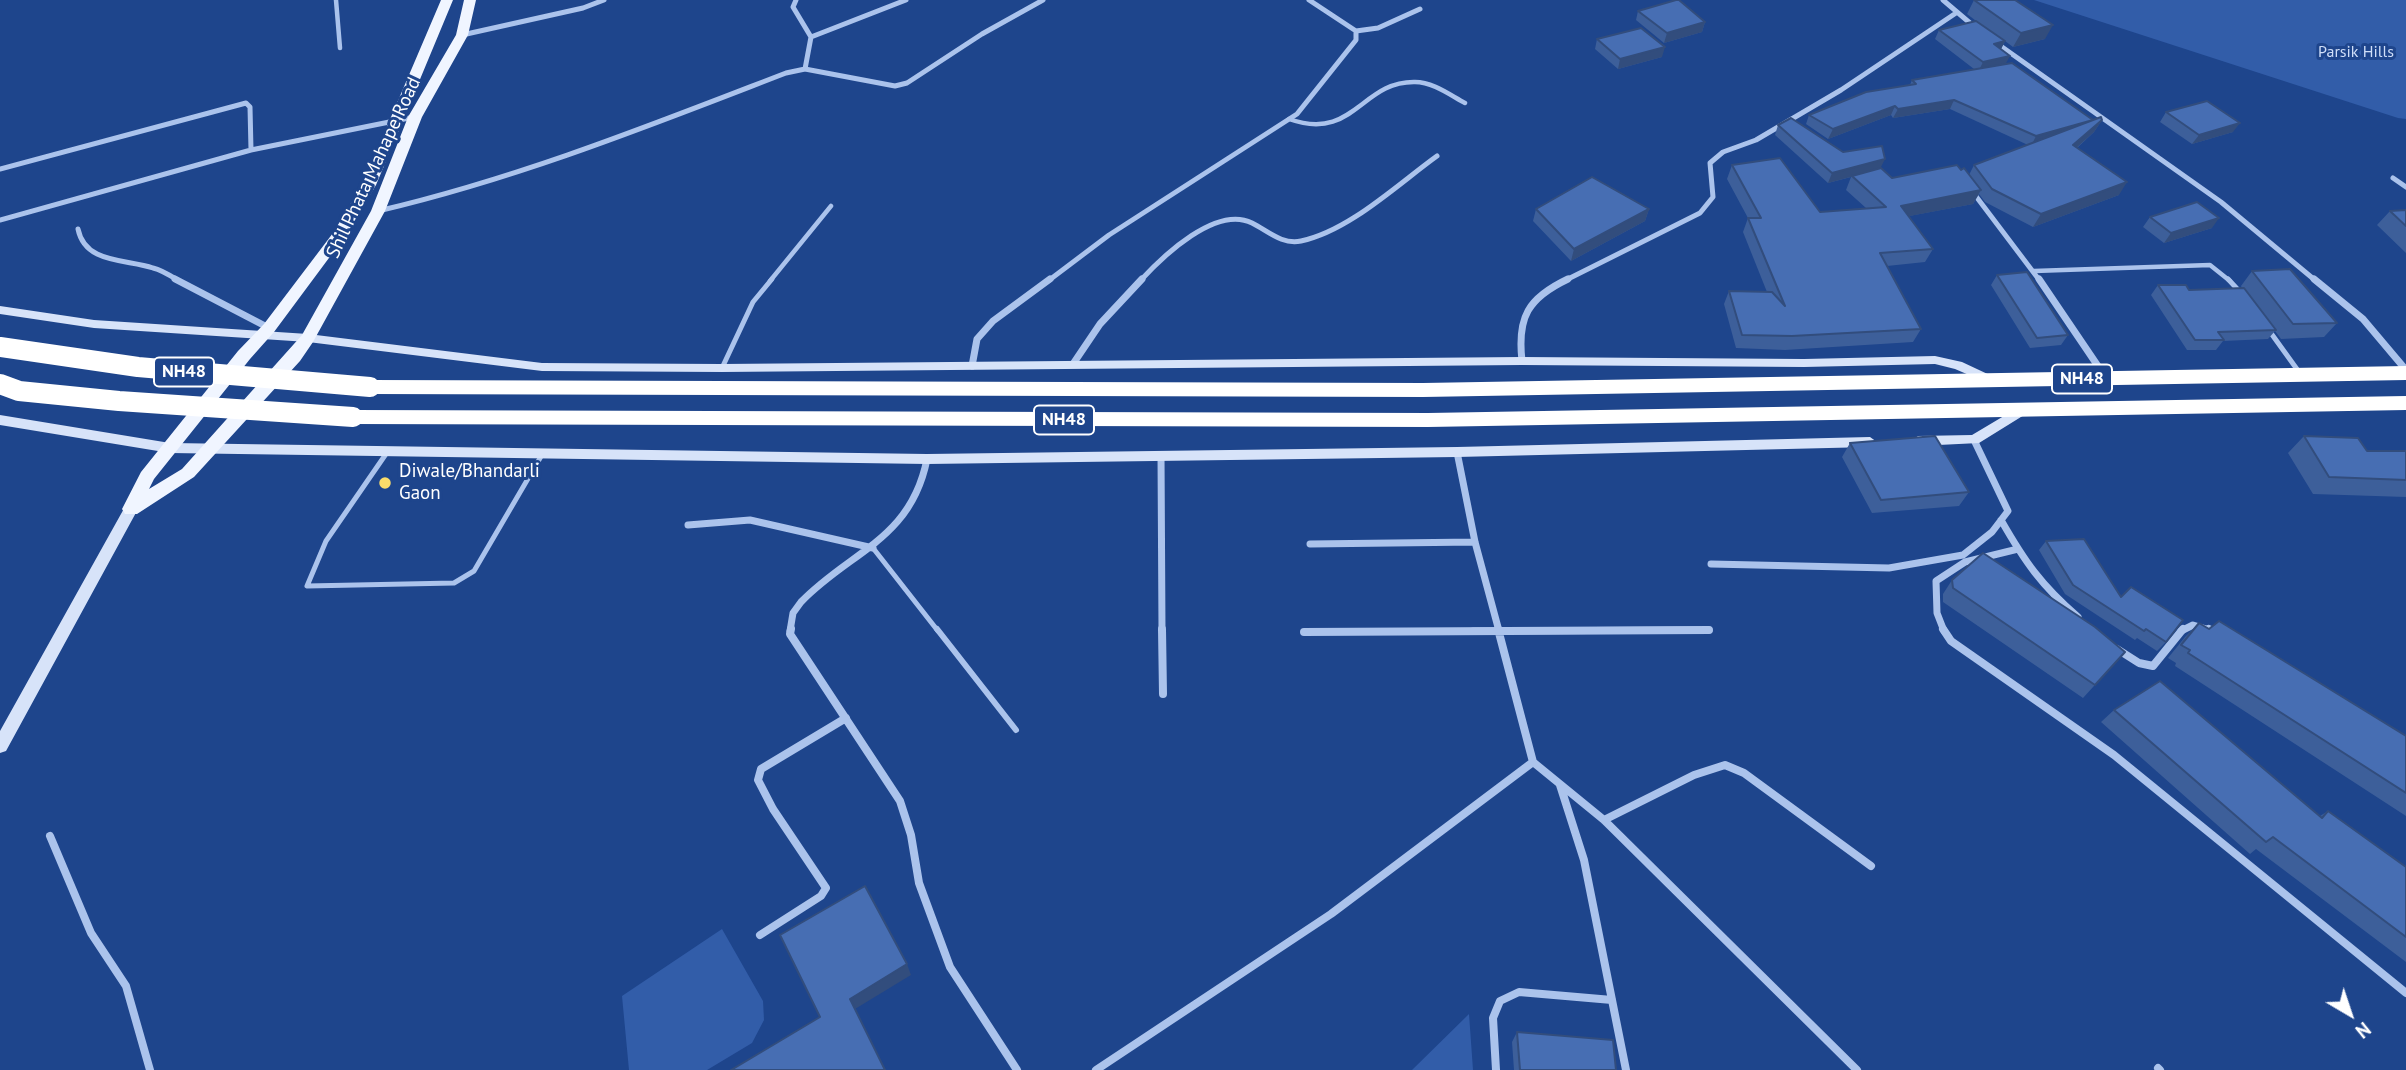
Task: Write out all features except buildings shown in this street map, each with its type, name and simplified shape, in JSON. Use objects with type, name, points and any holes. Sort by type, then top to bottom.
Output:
[{"type":"highway","name":"NH48","points":[[0,347],[158,370],[370,387],[1423,390],[2406,371]]},
{"type":"highway","points":[[2209,376],[2231,406]]},
{"type":"highway","name":"NH48","points":[[0,384],[19,391],[119,401],[353,417],[1428,420],[2406,403]]},
{"type":"main road","name":"Shil Phata Mahape Road","points":[[131,509],[147,476],[265,332],[345,225],[369,185],[446,0]]},
{"type":"main road","name":"Shil Phata Mahape Road","points":[[131,509],[188,473],[294,357],[308,338],[378,211],[415,117],[462,35],[470,0]]},
{"type":"street","points":[[462,35],[583,8],[604,0]]},
{"type":"street","points":[[796,0],[793,7],[811,37],[805,68]]},
{"type":"street","points":[[811,37],[906,0]]},
{"type":"street","points":[[378,211],[433,199],[606,141],[805,68],[895,86],[907,83],[982,34],[1043,0]]},
{"type":"street","points":[[1309,0],[1356,31],[1378,28],[1420,9]]},
{"type":"street","points":[[1942,0],[1956,13],[2221,202],[2363,319],[2406,371]]},
{"type":"street","points":[[1522,361],[1519,338],[1527,308],[1543,291],[1700,213],[1713,197],[1710,163],[1723,152],[1756,140],[1841,90],[1956,13]]},
{"type":"street","points":[[972,366],[976,339],[993,321],[1110,235],[1297,114],[1356,40],[1356,31]]},
{"type":"street","points":[[0,169],[246,103],[250,107],[251,150]]},
{"type":"street","points":[[0,219],[251,150],[415,117]]},
{"type":"street","points":[[1073,364],[1084,343],[1133,286],[1203,230],[1222,220],[1238,218],[1284,240],[1301,241],[1349,218],[1437,156]]},
{"type":"street","points":[[2393,178],[2406,187]]},
{"type":"street","points":[[1965,183],[2034,271],[2106,378]]},
{"type":"street","points":[[78,229],[80,239],[88,249],[100,256],[155,268],[265,332]]},
{"type":"street","points":[[0,310],[94,324],[265,332],[542,367],[722,368],[1522,361],[1804,363],[1935,360],[1958,365],[1990,380]]},
{"type":"street","points":[[0,420],[170,447],[210,449],[927,459],[1457,452],[1974,440],[2024,409]]},
{"type":"street","points":[[1712,564],[1889,568],[1963,555],[1992,532],[2008,511],[1974,440]]},
{"type":"street","points":[[1457,452],[1475,542],[1533,762],[1604,820],[1857,1070]]},
{"type":"street","points":[[1161,455],[1163,694]]},
{"type":"street","points":[[927,459],[913,504],[873,548],[810,592],[793,614],[790,634],[900,801],[911,835],[919,883],[950,967],[1017,1070]]},
{"type":"street","points":[[0,746],[131,509]]},
{"type":"street","points":[[688,525],[750,520],[873,548]]},
{"type":"street","points":[[2001,520],[2029,568],[2049,592],[2086,623]]},
{"type":"street","points":[[1310,544],[1475,542]]},
{"type":"street","points":[[2018,549],[1982,555],[1954,566],[1936,581],[1936,618],[1951,641],[2115,755],[2406,993]]},
{"type":"street","points":[[2114,647],[2139,663],[2153,667],[2162,660],[2181,629],[2190,623],[2202,625],[2226,639]]},
{"type":"street","points":[[1304,632],[1709,630]]},
{"type":"street","points":[[760,935],[821,896],[825,888],[768,799],[758,780],[761,769],[846,718]]},
{"type":"street","points":[[1096,1070],[1331,914],[1533,762]]},
{"type":"street","points":[[1604,820],[1694,775],[1725,765],[1744,773],[1871,866]]},
{"type":"street","points":[[1560,784],[1584,860],[1626,1070]]},
{"type":"street","points":[[50,836],[91,933],[126,986],[150,1070]]},
{"type":"street","points":[[1496,1070],[1493,1018],[1500,1001],[1519,992],[1612,1000]]},
{"type":"lane","points":[[336,0],[340,48]]},
{"type":"lane","points":[[1290,119],[1309,125],[1327,125],[1384,90],[1414,81],[1430,85],[1465,103]]},
{"type":"lane","points":[[722,368],[753,302],[831,206]]},
{"type":"lane","points":[[2034,271],[2210,265],[2223,273],[2247,301]]},
{"type":"lane","points":[[2262,322],[2301,374]]},
{"type":"lane","points":[[388,451],[326,541],[307,586],[454,583],[474,571],[543,453]]},
{"type":"lane","points":[[873,548],[1016,730]]},
{"type":"green space","name":"Parsik Hills","points":[[2034,0],[2406,0],[2406,119],[2398,118]]},
{"type":"green space","points":[[722,929],[763,1001],[764,1020],[752,1043],[707,1070],[629,1070],[622,996]]},
{"type":"green space","points":[[1469,1014],[1473,1070],[1412,1070]]},
{"type":"place","name":"Diwale/Bhandarli Gaon","points":[[385,483]]}]
